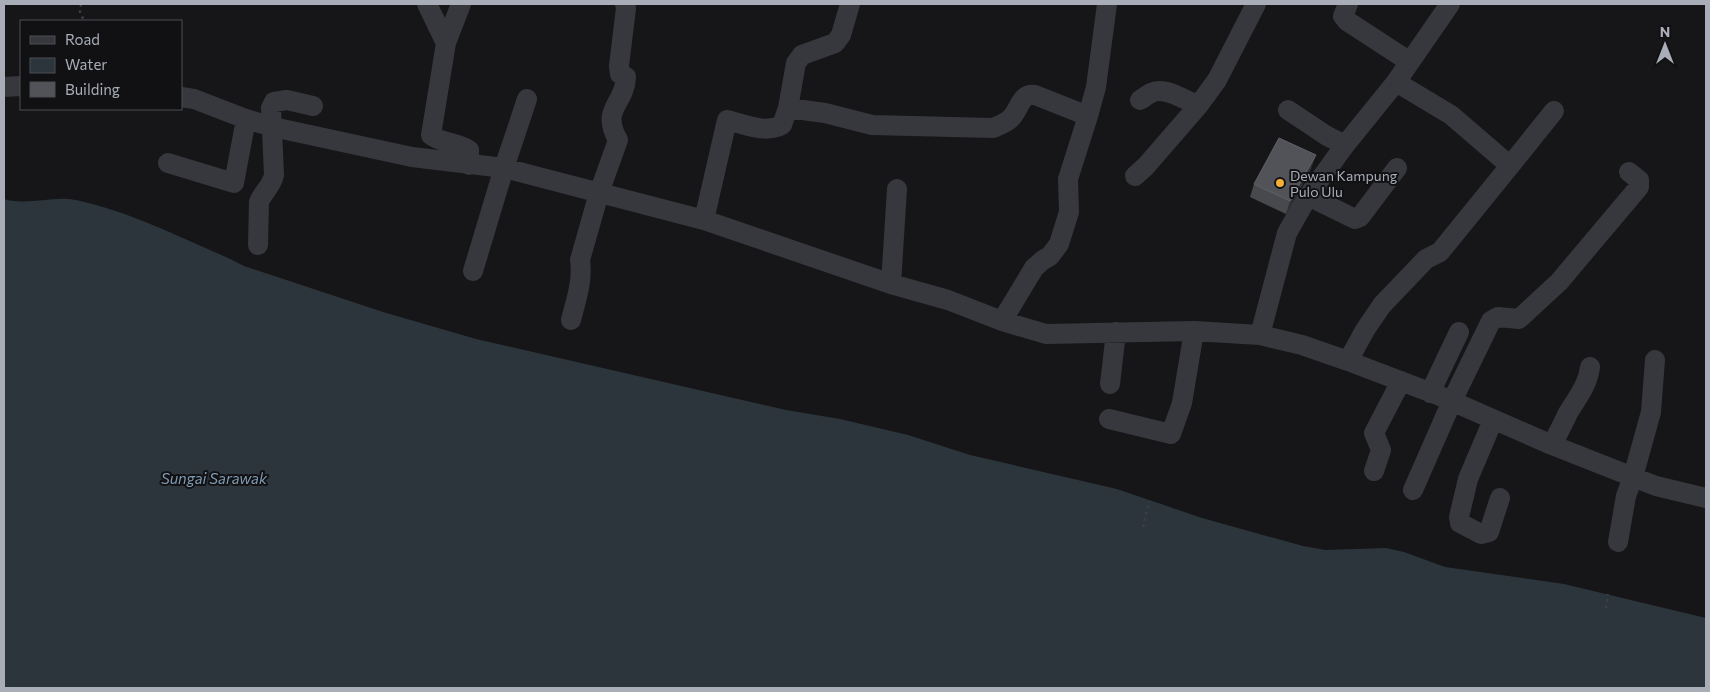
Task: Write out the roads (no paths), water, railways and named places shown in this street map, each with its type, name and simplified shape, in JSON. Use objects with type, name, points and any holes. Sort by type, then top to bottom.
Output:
[{"type":"street","points":[[427,4],[446,43]]},
{"type":"street","points":[[461,4],[446,43],[431,135],[469,150],[469,165]]},
{"type":"street","points":[[571,320],[581,281],[580,260],[599,193],[618,140],[611,128],[611,116],[626,85],[626,77],[620,74],[619,66],[625,4]]},
{"type":"street","points":[[704,220],[727,120],[764,129],[775,129],[782,125],[788,108],[796,63],[802,55],[835,43],[840,35],[850,4]]},
{"type":"street","points":[[1002,321],[1034,268],[1050,256],[1059,244],[1069,212],[1068,179],[1096,88],[1107,4]]},
{"type":"street","points":[[1135,176],[1198,106],[1217,80],[1256,4]]},
{"type":"street","points":[[1348,4],[1343,16],[1347,21],[1410,62]]},
{"type":"street","points":[[1260,335],[1287,233],[1308,196],[1345,145],[1396,82],[1450,4]]},
{"type":"street","points":[[1396,82],[1451,116],[1488,146],[1509,167]]},
{"type":"street","points":[[4,88],[20,86]]},
{"type":"street","points":[[1140,100],[1151,92],[1159,91],[1177,95],[1198,106]]},
{"type":"street","points":[[788,108],[825,113],[872,125],[993,128],[1013,117],[1024,98],[1029,94],[1088,116]]},
{"type":"street","points":[[182,97],[194,99],[273,127],[412,157],[504,168],[704,220],[891,284],[948,300],[1002,321],[1046,334],[1194,331],[1260,335],[1302,345],[1430,392],[1552,445],[1656,486],[1706,498]]},
{"type":"street","points":[[473,271],[527,99]]},
{"type":"street","points":[[258,245],[259,202],[272,183],[274,175],[271,108],[274,102],[287,100],[313,106]]},
{"type":"street","points":[[1288,110],[1327,136],[1345,145]]},
{"type":"street","points":[[1348,361],[1365,330],[1382,305],[1426,259],[1440,252],[1554,111]]},
{"type":"street","points":[[168,163],[234,183],[246,119]]},
{"type":"street","points":[[1308,196],[1355,219],[1360,217],[1398,168]]},
{"type":"street","points":[[1413,490],[1452,401],[1491,321],[1498,317],[1519,319],[1559,282],[1639,187],[1639,180],[1629,172]]},
{"type":"street","points":[[891,284],[897,189]]},
{"type":"street","points":[[1109,419],[1171,434],[1182,403],[1194,331]]},
{"type":"street","points":[[1110,384],[1116,332]]},
{"type":"street","points":[[1430,392],[1459,332]]},
{"type":"street","points":[[1618,542],[1626,496],[1652,412],[1655,360]]},
{"type":"street","points":[[1552,445],[1569,412],[1584,389],[1589,378],[1590,367]]},
{"type":"street","points":[[1374,471],[1381,450],[1374,433],[1401,381]]},
{"type":"street","points":[[1493,420],[1468,479],[1459,517],[1460,523],[1481,534],[1489,532],[1500,498]]},
{"type":"water","name":"Sungai Sarawak","points":[[4,199],[22,201],[67,199],[95,205],[152,225],[244,266],[383,312],[476,339],[786,410],[840,419],[908,435],[970,455],[1117,489],[1202,518],[1303,546],[1325,550],[1386,548],[1404,552],[1445,567],[1564,584],[1706,618],[1706,688],[4,688]]},
{"type":"place","name":"Dewan Kampung Pulo Ulu","points":[[1280,183]]}]
